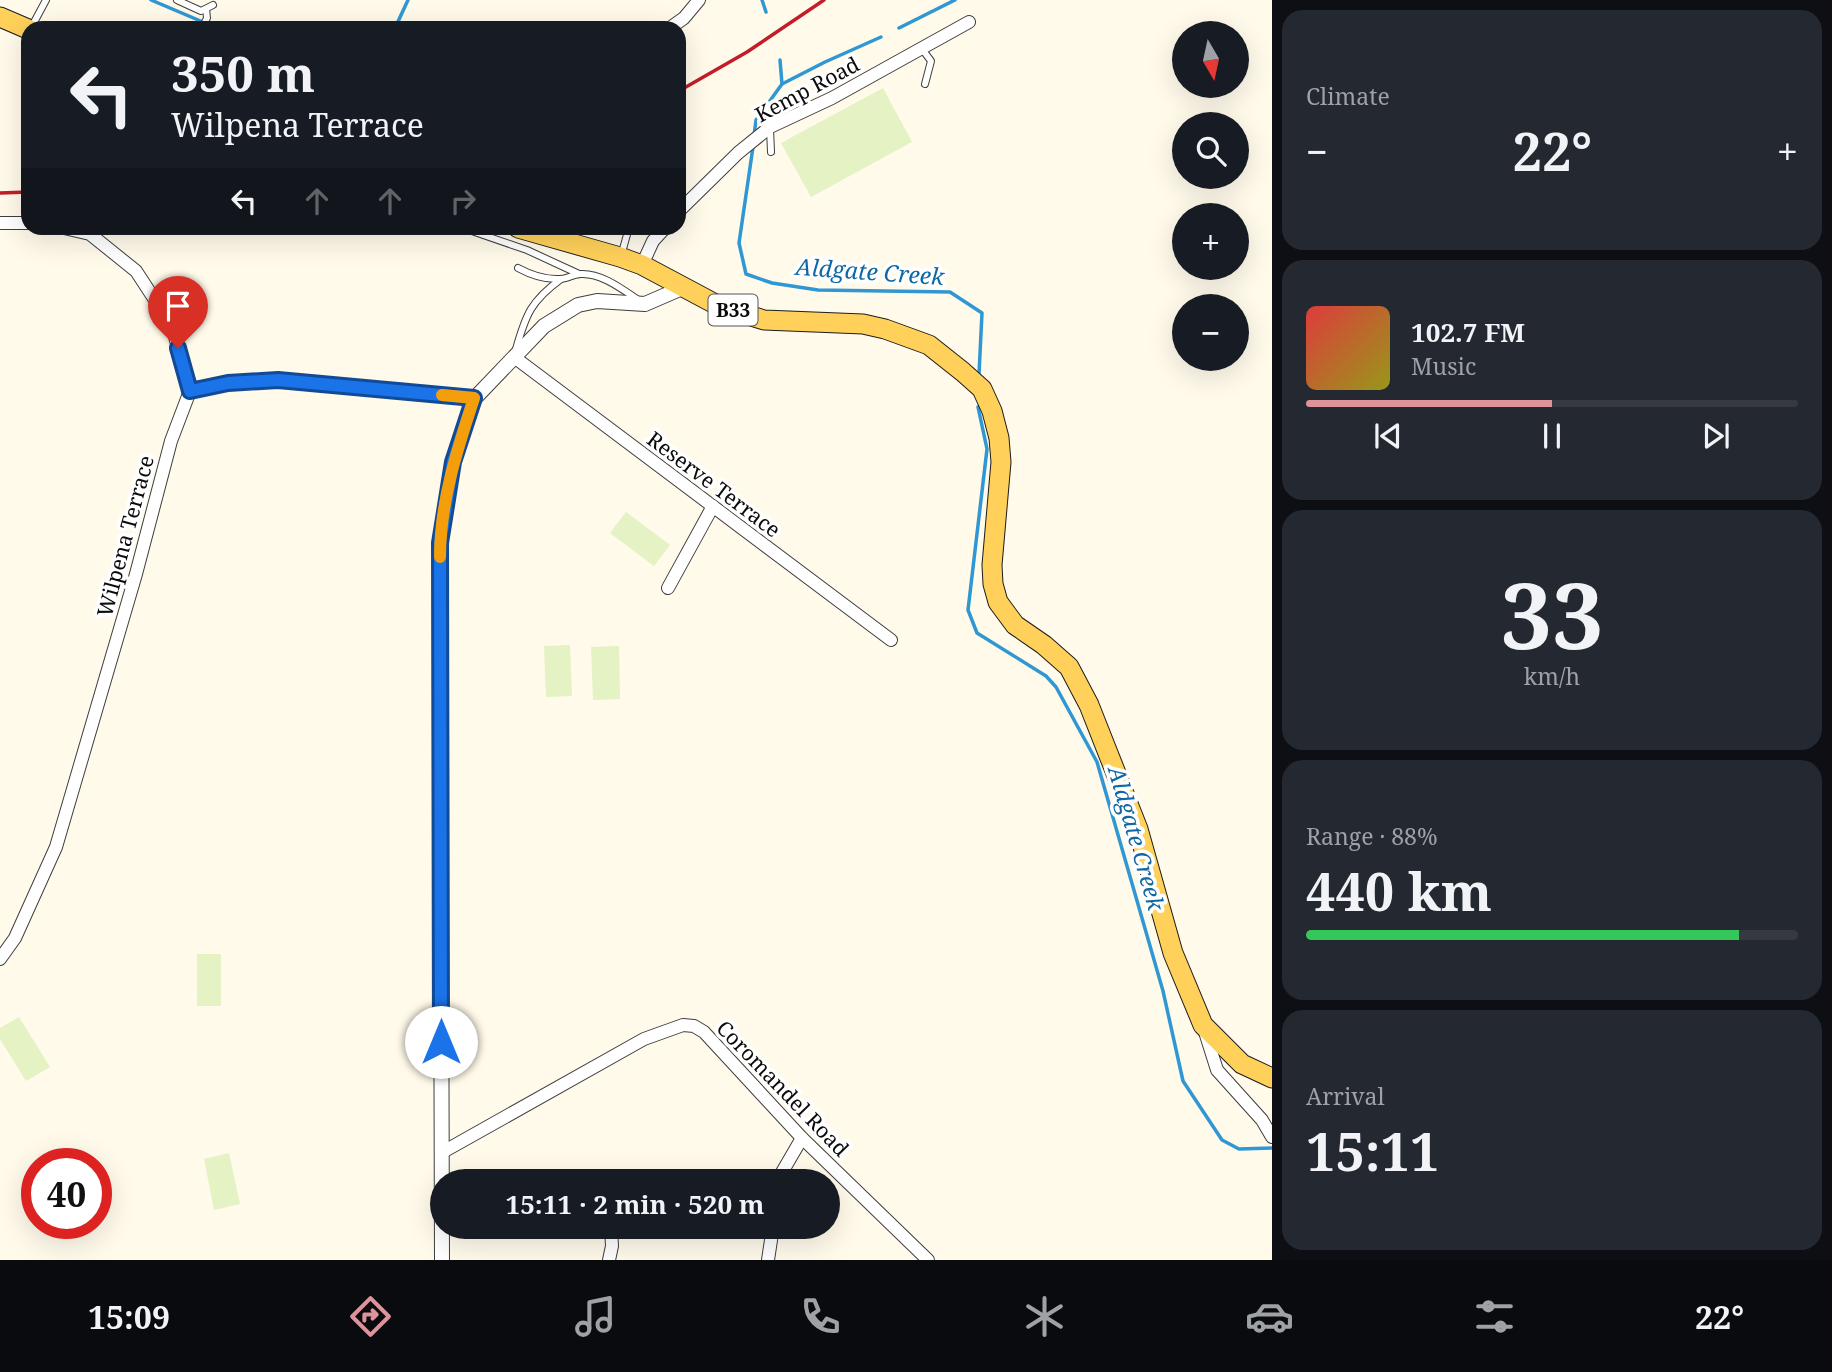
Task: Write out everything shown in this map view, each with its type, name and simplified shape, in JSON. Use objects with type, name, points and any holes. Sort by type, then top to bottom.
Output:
[{"type":"main road","points":[[0,16],[21,25]]},
{"type":"main road","name":"B33","points":[[543,235],[642,265],[719,306],[764,320],[863,324],[885,329],[929,345],[982,389],[992,411],[999,438],[1001,462],[992,565],[998,602],[1015,625],[1069,667],[1090,705],[1138,829],[1173,953],[1203,1024],[1242,1064],[1272,1079]]},
{"type":"street","points":[[680,21],[699,0]]},
{"type":"street","name":"Kemp Road","points":[[686,204],[738,152],[770,128],[832,98],[968,22]]},
{"type":"street","points":[[0,223],[21,223]]},
{"type":"street","points":[[91,235],[136,271],[172,327],[190,391],[228,383],[278,380],[474,398]]},
{"type":"street","points":[[642,265],[658,235]]},
{"type":"street","points":[[442,1260],[440,543],[453,462],[474,398],[544,326],[578,305],[597,301],[645,304],[682,288]]},
{"type":"street","name":"Reserve Terrace","points":[[514,357],[891,640]]},
{"type":"street","name":"Wilpena Terrace","points":[[0,959],[15,938],[56,846],[136,574],[171,440],[190,391]]},
{"type":"street","points":[[668,588],[713,506]]},
{"type":"street","points":[[1203,1024],[1217,1070],[1262,1120],[1272,1137]]},
{"type":"street","name":"Coromandel Road","points":[[441,1153],[644,1039],[683,1025],[694,1026],[704,1032],[802,1138],[928,1260]]},
{"type":"street","points":[[784,1169],[802,1138]]},
{"type":"street","points":[[609,1260],[612,1239]]},
{"type":"street","points":[[768,1260],[771,1239]]},
{"type":"lane","points":[[33,21],[46,0]]},
{"type":"lane","points":[[177,0],[201,11],[209,7],[205,21]]},
{"type":"lane","points":[[922,49],[931,61],[925,84]]},
{"type":"lane","points":[[770,128],[771,152]]},
{"type":"lane","points":[[483,235],[527,250],[579,274],[612,283],[645,304]]},
{"type":"lane","points":[[620,257],[627,235]]},
{"type":"lane","points":[[518,268],[535,277],[561,279],[579,274]]},
{"type":"lane","points":[[514,357],[524,321],[539,295],[561,279]]},
{"type":"green space","points":[[883,88],[912,142],[811,197],[781,143]]},
{"type":"green space","points":[[626,512],[670,545],[654,566],[610,533]]},
{"type":"green space","points":[[570,645],[572,696],[546,697],[544,646]]},
{"type":"green space","points":[[619,646],[620,699],[593,700],[591,647]]},
{"type":"green space","points":[[197,954],[221,954],[221,1006],[197,1006]]},
{"type":"green space","points":[[19,1017],[50,1067],[26,1081],[0,1039],[0,1028]]},
{"type":"green space","points":[[229,1153],[240,1204],[214,1210],[204,1159]]},
{"type":"waterway","name":"Aldgate Creek","points":[[151,0],[200,21]]},
{"type":"waterway","name":"Aldgate Creek","points":[[398,21],[408,0]]},
{"type":"waterway","name":"Aldgate Creek","points":[[762,0],[766,12]]},
{"type":"waterway","points":[[899,28],[955,0]]},
{"type":"waterway","points":[[782,84],[881,37]]},
{"type":"waterway","name":"Aldgate Creek","points":[[754,136],[756,120],[782,84],[780,60]]},
{"type":"waterway","name":"Aldgate Creek","points":[[753,147],[739,243],[746,274],[772,283],[818,290],[950,292],[982,313],[979,374]]},
{"type":"waterway","name":"Aldgate Creek","points":[[978,407],[987,449],[968,610],[977,633],[1046,676],[1056,687],[1097,762],[1163,991],[1183,1081],[1222,1140],[1239,1149],[1272,1148]]},
{"type":"railway","points":[[686,87],[747,52],[824,0]]},
{"type":"railway","points":[[0,193],[21,192]]},
{"type":"slow traffic","points":[[440,557],[453,462],[474,398],[442,395]]},
{"type":"route","points":[[178,348],[190,391],[228,383],[278,380],[474,398],[453,462],[440,543],[441,1042]]}]
